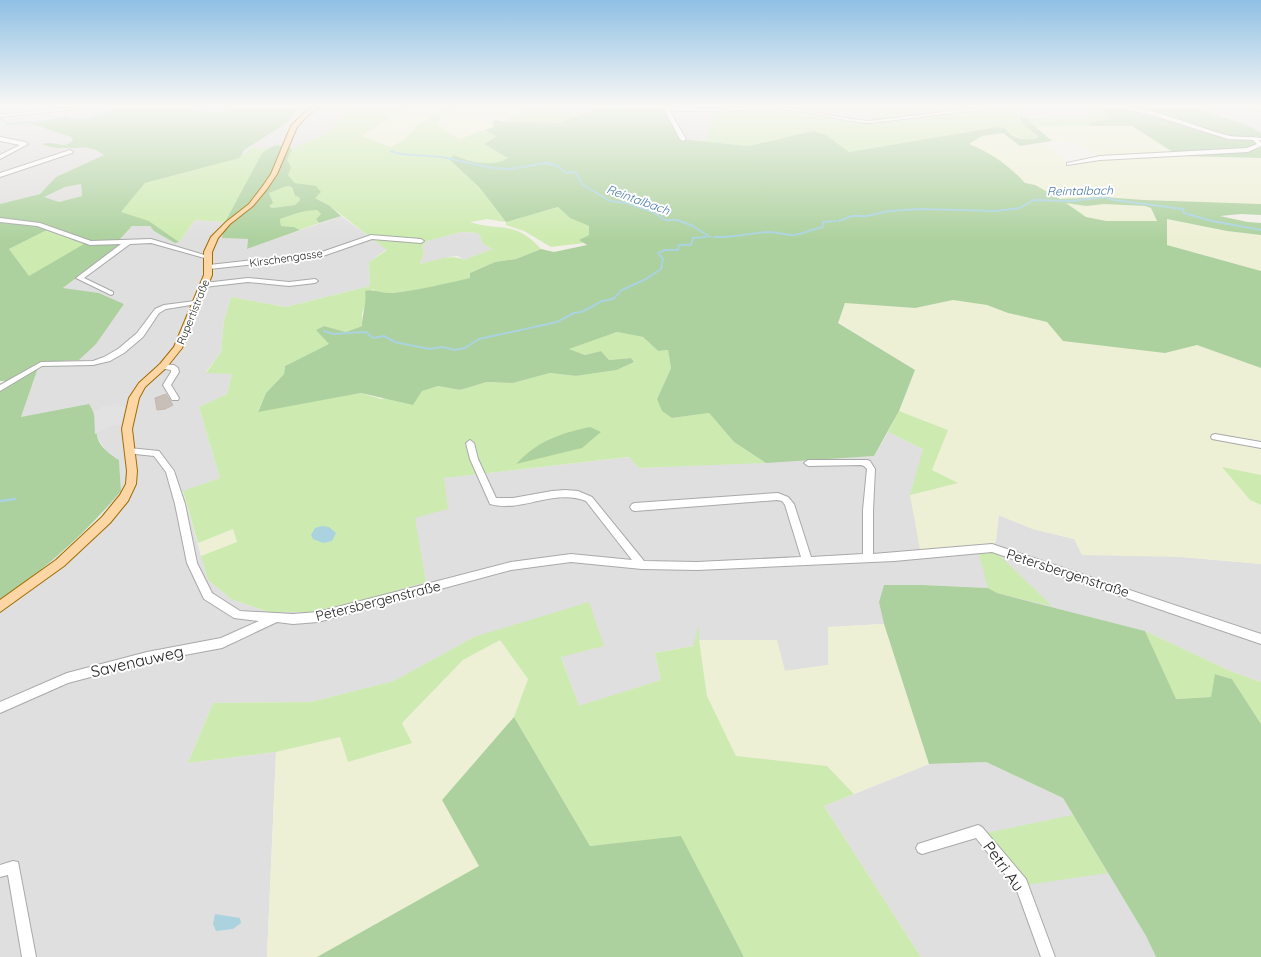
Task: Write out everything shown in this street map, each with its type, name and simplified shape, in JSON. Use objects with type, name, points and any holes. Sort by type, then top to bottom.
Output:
[{"type":"main road","name":"Rupertistraße","points":[[0,608],[46,575],[114,511],[124,498],[131,484],[132,471],[127,424],[132,402],[142,385],[163,366],[178,348],[204,285],[210,247],[217,234],[251,205],[270,181],[283,151]]},
{"type":"street","points":[[0,157],[12,151]]},
{"type":"street","points":[[1069,164],[1100,158],[1236,151]]},
{"type":"street","points":[[0,174],[70,152]]},
{"type":"street","points":[[0,220],[38,224],[90,243],[151,241],[208,257]]},
{"type":"street","name":"Kirschengasse","points":[[208,267],[320,255],[371,237],[421,241]]},
{"type":"street","points":[[111,293],[79,278],[130,241]]},
{"type":"street","points":[[204,285],[248,280],[289,284],[315,281]]},
{"type":"street","points":[[0,388],[41,364],[93,363],[106,359],[121,351],[140,334],[160,309],[195,303]]},
{"type":"street","points":[[163,366],[174,368],[175,372],[167,385],[175,398]]},
{"type":"street","points":[[1215,437],[1261,445]]},
{"type":"street","points":[[470,443],[474,459],[493,501],[501,503],[543,495],[571,494],[585,496],[642,565]]},
{"type":"street","name":"Petersbergenstraße","points":[[130,452],[156,453],[170,471],[192,563],[208,596],[238,616],[276,618],[318,617],[520,565],[571,558],[642,565],[697,566],[894,557],[992,548],[1068,572],[1261,639]]},
{"type":"street","points":[[808,463],[861,462],[867,463],[871,469],[868,510],[868,557]]},
{"type":"street","points":[[635,507],[778,496],[785,499],[789,504],[807,560]]},
{"type":"street","name":"Savenauweg","points":[[0,708],[67,678],[148,657],[222,643],[276,618]]},
{"type":"street","name":"Petri Au","points":[[922,848],[978,831],[1021,884],[1048,957]]},
{"type":"street","points":[[0,871],[13,867],[29,957]]},
{"type":"shaded area","points":[[0,151],[100,151],[105,155],[56,177],[40,194],[0,204]]},
{"type":"shaded area","points":[[244,151],[266,151],[262,153],[242,154]]},
{"type":"shaded area","points":[[81,184],[82,196],[59,202],[43,197],[65,187]]},
{"type":"shaded area","points":[[341,216],[387,249],[369,262],[370,286],[286,307],[231,297],[224,321],[221,352],[206,372],[232,374],[227,394],[199,407],[220,478],[183,492],[208,580],[231,599],[268,612],[326,612],[415,518],[443,478],[630,457],[639,468],[874,456],[888,432],[923,449],[918,470],[996,541],[998,515],[1033,529],[1074,539],[1182,557],[1261,564],[1261,682],[1230,671],[1145,631],[997,593],[988,588],[885,585],[880,602],[884,624],[828,627],[828,665],[785,671],[693,646],[655,653],[661,680],[579,707],[561,656],[474,637],[395,681],[311,702],[213,703],[188,763],[276,752],[267,957],[0,957],[0,599],[67,549],[99,518],[121,490],[119,460],[106,451],[95,434],[21,417],[40,362],[79,359],[124,304],[99,293],[62,289],[127,240],[120,239],[132,226],[150,226],[179,242],[195,220],[225,222],[222,238],[248,239],[247,249]]},
{"type":"shaded area","points":[[462,232],[478,233],[482,243],[492,249],[464,260],[458,256],[420,264],[424,253],[422,247],[427,241]]},
{"type":"shaded area","points":[[120,403],[119,407],[125,406],[121,424],[109,426],[95,434],[94,411],[100,410],[101,407]]},
{"type":"shaded area","points":[[986,762],[1063,798],[1146,936],[1156,957],[921,957],[824,806],[929,764]]},
{"type":"green space","points":[[98,151],[244,151],[240,158],[145,183],[121,212],[149,221],[179,242],[175,243],[154,231],[150,226],[132,226],[120,239],[128,239],[63,288],[99,293],[124,304],[96,344],[79,360],[40,362],[21,417],[89,404],[101,445],[119,460],[121,491],[65,549],[0,599],[0,391],[5,381],[0,381],[0,204],[40,194],[56,177],[104,155]],"holes":[[[81,184],[82,196],[59,202],[44,197],[65,187]],[[49,229],[84,244],[29,276],[9,249]]]},
{"type":"green space","points":[[247,151],[266,151],[262,153],[225,222],[195,220],[179,242],[149,221],[120,213],[145,183],[240,158],[242,154],[251,153]]},
{"type":"green space","points":[[266,151],[291,151],[287,160],[291,167],[288,175],[295,183],[316,186],[321,192],[315,198],[330,206],[341,216],[319,223],[316,219],[321,214],[317,210],[312,210],[280,219],[281,226],[294,227],[300,230],[247,249],[248,239],[222,238],[225,222],[262,153]],"holes":[[[287,186],[292,187],[295,196],[299,197],[300,200],[295,205],[272,208],[269,206],[273,203],[269,193]]]},
{"type":"green space","points":[[291,151],[497,151],[508,158],[495,163],[474,162],[454,155],[450,159],[479,187],[506,222],[487,219],[470,222],[515,230],[541,249],[516,259],[495,262],[470,273],[471,278],[445,285],[382,294],[372,289],[362,313],[362,326],[346,332],[324,326],[317,330],[330,344],[285,366],[284,374],[266,393],[258,411],[361,393],[381,399],[438,386],[460,390],[487,382],[513,383],[550,373],[576,376],[617,370],[634,362],[631,358],[609,360],[601,351],[585,355],[568,349],[617,332],[643,337],[658,351],[668,350],[671,368],[657,399],[672,418],[709,413],[734,442],[766,463],[639,468],[629,457],[444,478],[448,509],[415,518],[426,582],[326,612],[268,612],[231,599],[208,580],[201,556],[237,542],[233,529],[198,543],[183,491],[220,478],[199,407],[227,394],[232,374],[206,373],[221,352],[224,321],[231,297],[286,307],[370,286],[369,262],[387,250],[330,206],[315,198],[316,187],[295,183],[288,175],[287,160]],"holes":[[[462,232],[478,233],[482,243],[492,249],[464,260],[449,257],[420,264],[424,253],[422,247],[427,241]]]},
{"type":"green space","points":[[495,151],[983,151],[999,160],[1025,183],[1035,185],[1060,199],[1103,197],[1261,204],[1261,215],[1220,216],[1261,223],[1261,235],[1227,231],[1167,219],[1167,245],[1261,271],[1261,368],[1197,345],[1165,353],[1063,341],[1047,322],[1008,313],[987,305],[953,300],[915,308],[845,303],[838,323],[915,370],[899,411],[874,456],[766,463],[734,442],[709,413],[672,418],[662,411],[657,399],[671,368],[668,350],[658,351],[643,337],[617,332],[569,349],[585,355],[601,351],[609,360],[631,358],[634,362],[617,370],[576,376],[550,373],[513,383],[487,382],[460,390],[438,386],[422,391],[413,405],[361,393],[258,412],[266,393],[284,374],[285,366],[329,344],[316,330],[324,326],[346,332],[362,326],[365,291],[372,290],[392,293],[431,287],[470,278],[470,273],[495,262],[516,259],[541,249],[554,252],[587,245],[579,240],[589,235],[589,226],[570,218],[558,207],[506,222],[479,187],[449,159],[454,155],[474,162],[495,163],[508,158]],"holes":[[[1066,203],[1086,206],[1104,204],[1145,206],[1151,208],[1157,221],[1106,221],[1086,217]]]},
{"type":"green space","points":[[984,151],[1054,151],[1068,163],[1103,159],[1090,151],[1171,151],[1179,156],[1261,158],[1261,204],[1103,197],[1060,199],[1035,185],[1025,183],[997,159]]},
{"type":"green space","points":[[1171,151],[1261,151],[1261,158],[1179,156]]},
{"type":"green space","points":[[287,186],[292,187],[295,196],[299,197],[300,200],[295,205],[272,208],[269,206],[269,193]]},
{"type":"green space","points":[[1065,203],[1086,206],[1104,204],[1144,206],[1151,208],[1157,222],[1106,221],[1086,217]]},
{"type":"green space","points":[[558,207],[570,218],[589,226],[589,235],[580,240],[584,243],[551,247],[524,231],[506,225],[506,222]]},
{"type":"green space","points":[[308,210],[317,210],[321,214],[316,219],[319,223],[300,230],[294,227],[281,226],[280,219]]},
{"type":"green space","points":[[1166,219],[1227,231],[1261,235],[1261,271],[1167,245]]},
{"type":"green space","points":[[49,229],[85,244],[29,277],[9,249]]},
{"type":"green space","points":[[953,300],[987,305],[1008,313],[1047,322],[1053,330],[1165,353],[1197,345],[1261,368],[1261,475],[1223,468],[1250,500],[1261,505],[1261,564],[1182,557],[1082,555],[1074,539],[1033,529],[999,515],[996,541],[992,548],[921,555],[910,495],[957,483],[932,470],[948,430],[899,411],[915,370],[838,322],[845,303],[915,308]]},
{"type":"green space","points":[[899,411],[948,430],[932,470],[958,483],[910,495],[923,449],[888,432]]},
{"type":"green space","points":[[590,427],[601,432],[582,448],[516,464],[533,449],[550,439]]},
{"type":"green space","points":[[1222,467],[1261,475],[1261,505],[1250,500]]},
{"type":"green space","points":[[233,529],[237,542],[201,556],[198,543]]},
{"type":"green space","points":[[992,548],[1052,606],[997,593],[988,588],[978,550]]},
{"type":"green space","points":[[884,585],[988,588],[997,593],[1145,631],[1176,699],[1211,697],[1215,674],[1232,679],[1261,724],[1261,957],[1156,957],[1146,936],[1063,798],[986,762],[929,764],[884,624],[879,602]]},
{"type":"green space","points":[[589,602],[604,646],[561,657],[579,706],[661,680],[655,653],[693,646],[699,625],[699,640],[707,696],[736,756],[827,766],[854,794],[824,806],[921,957],[744,957],[681,837],[590,846],[514,717],[528,679],[500,640],[463,660],[402,723],[412,743],[348,762],[340,737],[276,752],[188,763],[213,703],[311,702],[394,681],[474,637]]},
{"type":"green space","points":[[884,624],[929,764],[854,794],[827,766],[736,756],[707,696],[699,640],[777,640],[785,671],[828,665],[828,627]]},
{"type":"green space","points":[[1145,631],[1230,671],[1261,682],[1261,724],[1232,679],[1216,674],[1211,697],[1175,699]]},
{"type":"green space","points":[[500,640],[528,679],[514,717],[442,800],[480,866],[317,957],[267,957],[276,752],[340,737],[348,762],[411,743],[402,723],[463,660]]},
{"type":"green space","points":[[514,717],[590,846],[681,836],[744,957],[317,957],[479,866],[442,800]]},
{"type":"green space","points":[[1073,815],[1108,873],[1026,885],[986,833]]},
{"type":"water","points":[[329,527],[336,533],[332,541],[323,543],[313,539],[311,535],[315,528]]},
{"type":"water","points":[[215,914],[240,918],[241,923],[233,929],[216,931],[213,924]]},
{"type":"building","points":[[166,394],[173,405],[157,410],[155,398]]},
{"type":"waterway","name":"Reintalbach","points":[[391,151],[401,154],[442,157],[493,168],[510,169],[546,163],[558,166],[566,173],[576,172],[583,185],[610,201],[627,203],[653,212],[665,220],[677,220],[693,226],[710,237]]},
{"type":"waterway","name":"Reintalbach","points":[[839,221],[852,216],[867,216],[889,211],[920,209],[996,211],[1020,208],[1034,200],[1071,201],[1105,197],[1114,200],[1183,209],[1184,213],[1212,221],[1261,230]]},
{"type":"waterway","name":"Reintalbach","points":[[714,237],[769,232],[801,234],[823,227],[823,222],[836,221]]},
{"type":"waterway","points":[[620,291],[646,279],[661,269],[663,259],[658,253],[665,250],[678,250],[679,245],[691,245],[693,238],[706,237]]},
{"type":"waterway","points":[[324,331],[333,334],[366,332],[373,338],[384,336],[395,342],[429,349],[442,347],[455,350],[465,348],[479,339],[557,322],[574,313],[582,312],[602,301],[613,299],[619,293]]},
{"type":"waterway","points":[[0,501],[15,499]]}]
